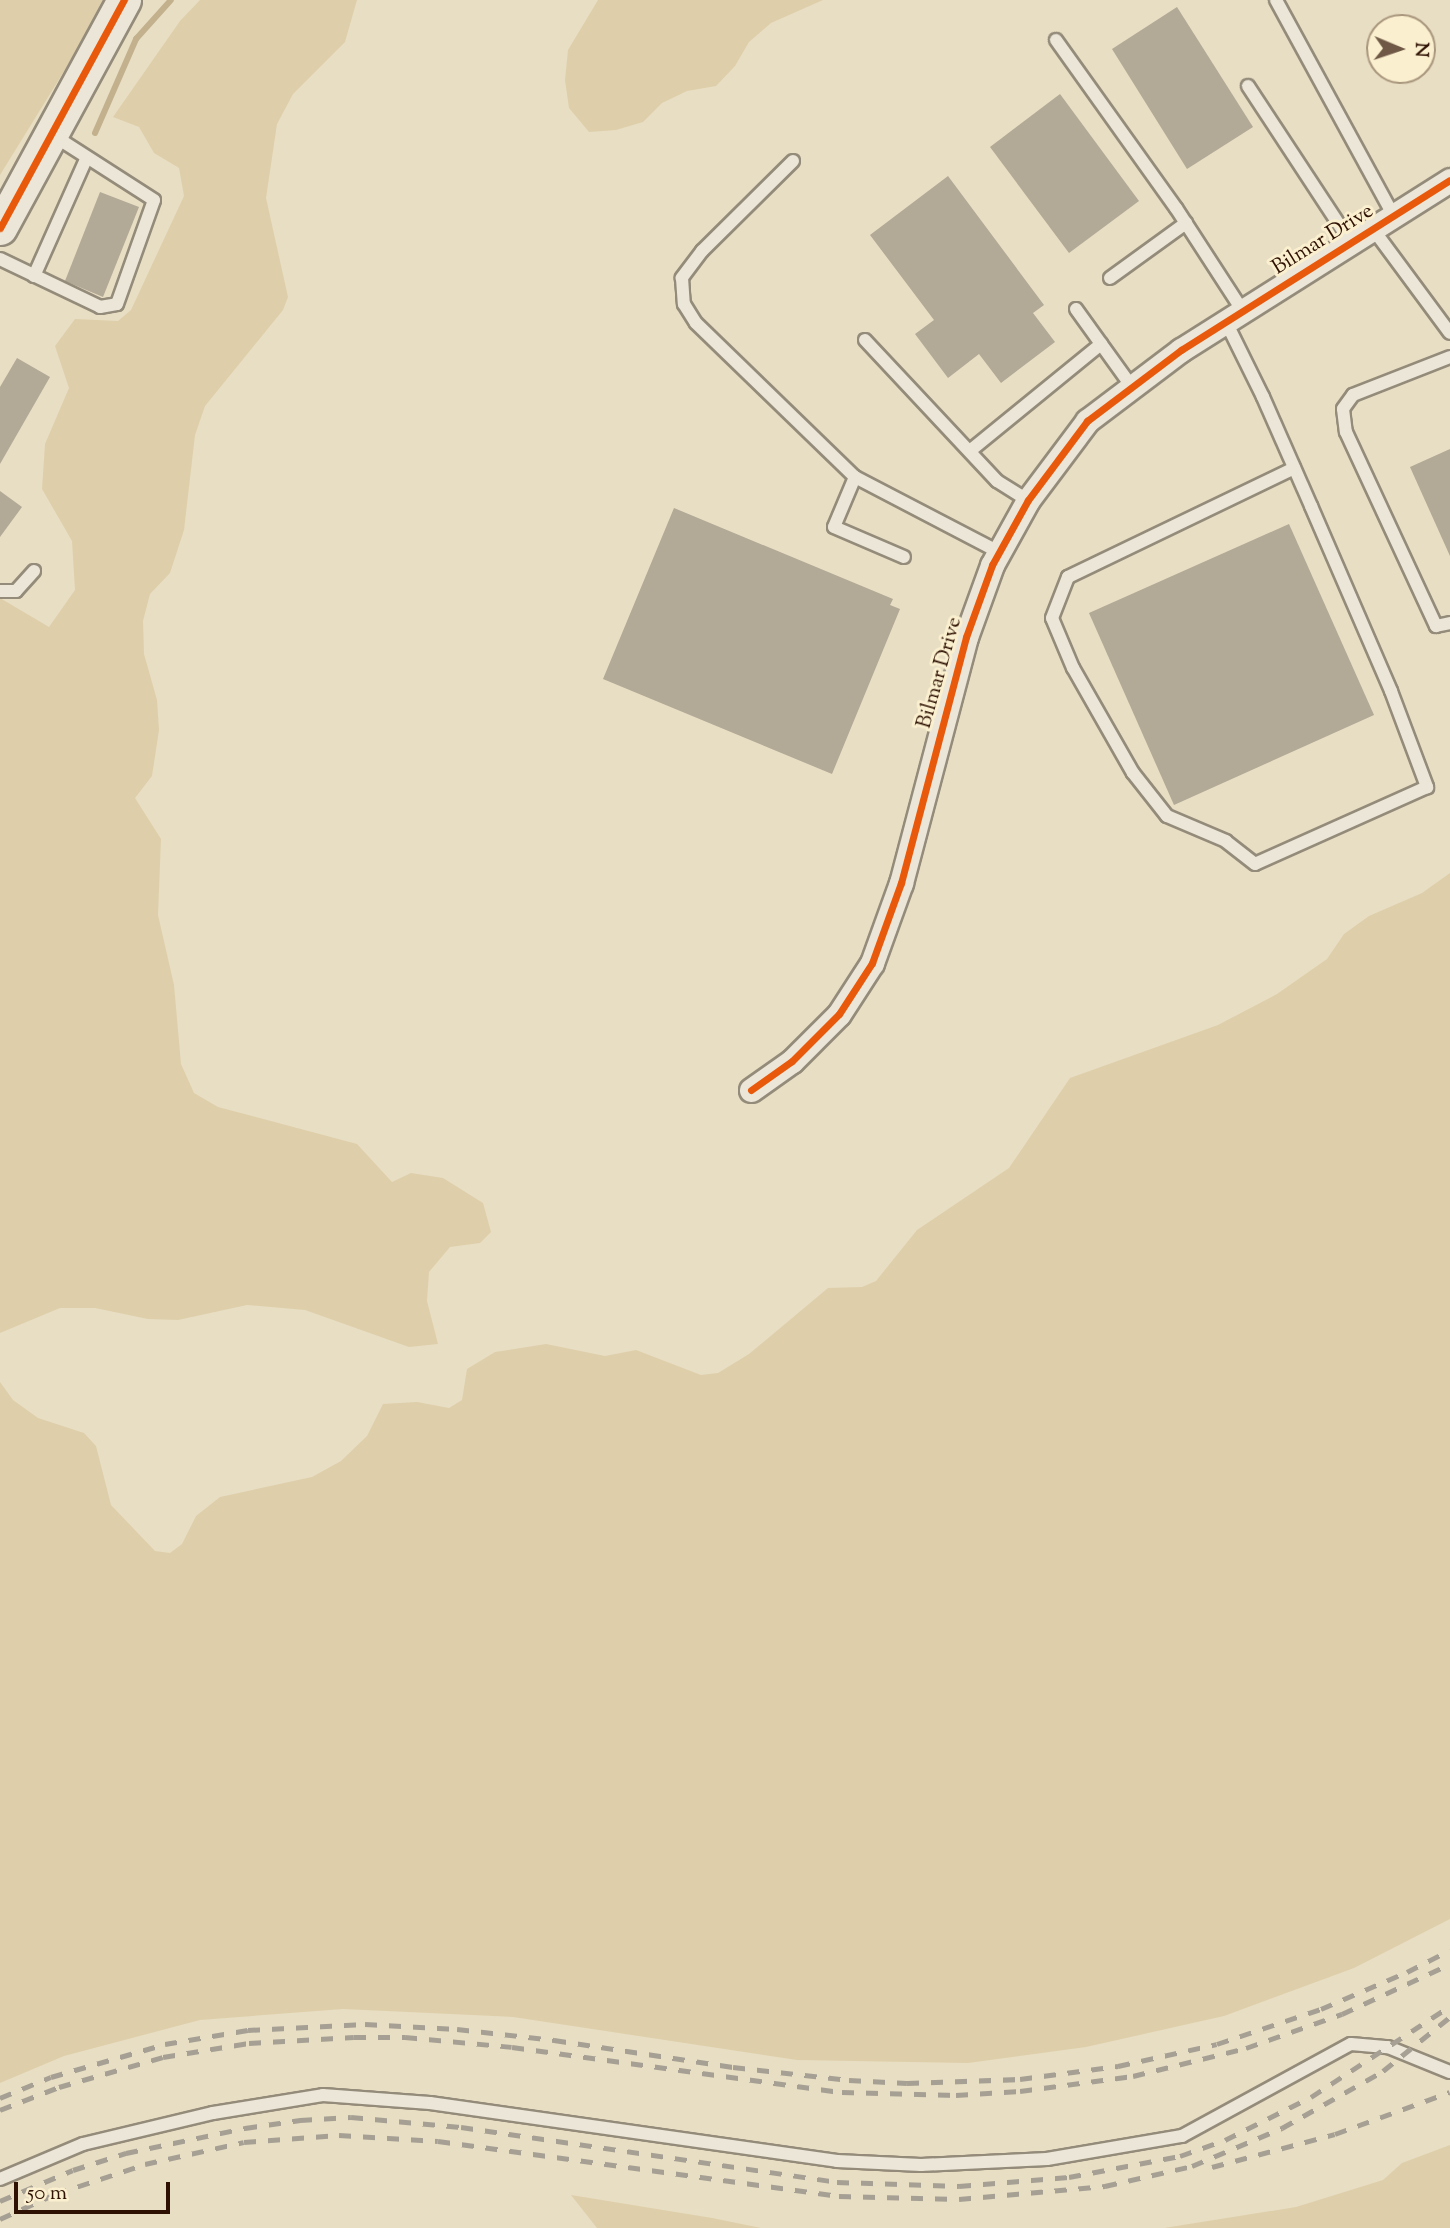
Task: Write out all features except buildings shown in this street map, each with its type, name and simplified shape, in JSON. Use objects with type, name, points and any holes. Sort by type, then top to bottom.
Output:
[{"type":"main road","points":[[0,228],[124,0]]},
{"type":"street","name":"Bilmar Drive","points":[[751,1090],[792,1061],[839,1014],[872,963],[901,883],[966,637],[999,552],[1028,500],[1087,421],[1181,350],[1394,216],[1447,188]]},
{"type":"lane","points":[[1276,0],[1394,216]]},
{"type":"lane","points":[[1056,40],[1186,223],[1234,316],[1294,468],[1391,691],[1427,787],[1255,864],[1226,841],[1167,816],[1133,773],[1073,668],[1052,618],[1068,577],[1294,468]]},
{"type":"lane","points":[[1248,86],[1351,243]]},
{"type":"lane","points":[[0,259],[100,307],[117,304],[154,200],[86,159],[51,134]]},
{"type":"lane","points":[[34,276],[86,159]]},
{"type":"lane","points":[[793,161],[702,251],[682,278],[684,304],[696,323],[855,477],[999,552]]},
{"type":"lane","points":[[1110,278],[1186,223]]},
{"type":"lane","points":[[1373,229],[1450,334]]},
{"type":"lane","points":[[1076,309],[1132,387]]},
{"type":"lane","points":[[865,340],[971,450],[997,481],[1028,500]]},
{"type":"lane","points":[[971,450],[1101,344]]},
{"type":"lane","points":[[1450,357],[1353,396],[1343,409],[1346,432],[1436,626],[1450,623]]},
{"type":"lane","points":[[855,477],[834,527],[904,557]]},
{"type":"lane","points":[[0,591],[16,591],[34,571]]},
{"type":"lane","points":[[0,2179],[83,2144],[213,2113],[323,2095],[430,2103],[837,2161],[921,2165],[1047,2159],[1182,2136],[1351,2044],[1388,2046],[1450,2071]]},
{"type":"shaded area","points":[[0,0],[108,0],[0,175]]},
{"type":"shaded area","points":[[200,0],[357,0],[345,42],[293,94],[277,124],[266,198],[288,297],[283,310],[205,406],[195,435],[184,530],[170,573],[150,594],[143,621],[144,654],[157,700],[159,730],[152,776],[135,798],[161,839],[158,915],[174,985],[181,1064],[194,1093],[218,1107],[357,1144],[392,1182],[411,1173],[443,1178],[483,1203],[491,1232],[480,1243],[450,1247],[429,1272],[427,1301],[438,1344],[409,1347],[305,1310],[247,1305],[178,1320],[148,1319],[95,1308],[60,1308],[0,1333],[0,598],[49,627],[75,590],[72,541],[42,489],[45,444],[69,388],[55,346],[75,319],[118,321],[131,310],[184,196],[179,168],[154,153],[139,127],[113,117],[180,21]]},
{"type":"shaded area","points":[[598,0],[823,0],[771,23],[749,42],[735,66],[716,86],[687,91],[662,103],[643,122],[616,130],[589,132],[569,108],[565,80],[568,50]]},
{"type":"shaded area","points":[[1450,873],[1450,1919],[1354,1968],[1224,2016],[1086,2047],[968,2063],[797,2060],[513,2017],[343,2009],[200,2020],[64,2056],[0,2083],[0,1382],[13,1400],[38,1418],[84,1433],[96,1446],[111,1505],[155,1551],[170,1553],[182,1544],[196,1516],[220,1497],[312,1477],[341,1461],[367,1436],[383,1404],[417,1402],[449,1408],[462,1400],[467,1369],[495,1352],[546,1344],[605,1356],[636,1350],[701,1375],[718,1373],[749,1354],[828,1288],[862,1287],[876,1281],[917,1230],[1009,1168],[1070,1078],[1218,1025],[1277,994],[1327,959],[1344,934],[1369,916],[1422,893]]},
{"type":"shaded area","points":[[1450,2145],[1450,2228],[1164,2228],[1296,2207],[1383,2180],[1402,2163]]},
{"type":"shaded area","points":[[571,2195],[712,2218],[761,2228],[597,2228]]},
{"type":"waterway","points":[[95,133],[136,39],[171,0]]},
{"type":"railway","points":[[0,2098],[51,2077],[165,2044],[248,2030],[365,2024],[457,2029],[554,2040],[733,2067],[849,2080],[907,2083],[1020,2079],[1118,2066],[1217,2044],[1321,2009],[1407,1972],[1450,1950]]},
{"type":"railway","points":[[0,2110],[59,2087],[163,2057],[249,2043],[354,2037],[405,2037],[512,2047],[842,2092],[956,2095],[1020,2091],[1133,2076],[1246,2048],[1342,2014],[1450,1964]]},
{"type":"railway","points":[[0,2201],[73,2170],[126,2153],[245,2128],[300,2120],[351,2117],[461,2127],[837,2182],[959,2186],[1069,2177],[1180,2156],[1225,2140],[1311,2097],[1450,2006]]},
{"type":"railway","points":[[0,2219],[55,2194],[145,2164],[244,2142],[339,2135],[438,2141],[839,2196],[959,2199],[1105,2186],[1192,2166],[1282,2128],[1383,2071],[1450,2017]]},
{"type":"railway","points":[[1212,2167],[1335,2134],[1450,2092]]},
{"type":"cycle path","points":[[0,228],[124,0]]},
{"type":"cycle path","points":[[751,1090],[792,1061],[839,1014],[872,963],[901,883],[966,637],[992,565],[1028,500],[1087,421],[1181,350],[1450,180]]}]
